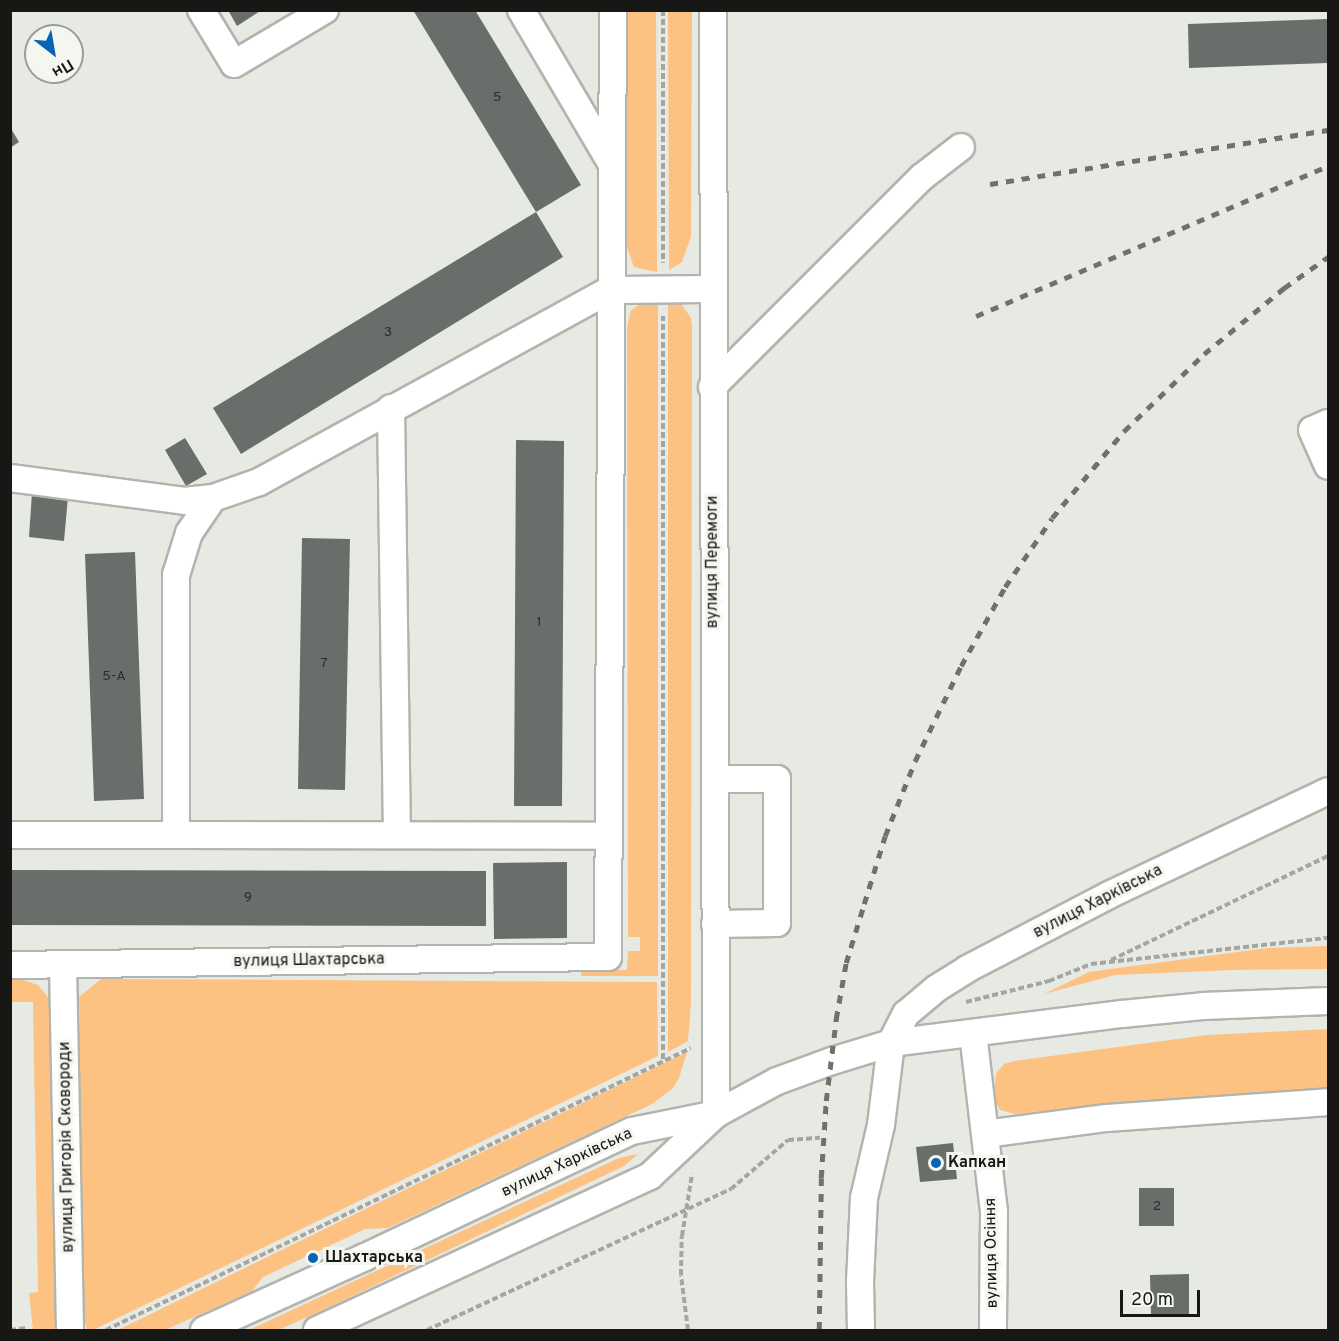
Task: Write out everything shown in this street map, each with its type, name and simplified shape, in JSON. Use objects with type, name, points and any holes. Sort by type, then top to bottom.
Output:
[{"type":"street","points":[[201,10],[234,64],[325,10]]},
{"type":"street","points":[[521,10],[612,163]]},
{"type":"street","points":[[10,834],[609,836],[613,10]]},
{"type":"street","name":"вулиця Перемоги","points":[[713,10],[712,387],[716,1114]]},
{"type":"street","points":[[712,387],[922,177],[961,147]]},
{"type":"street","points":[[10,478],[184,501],[213,498],[259,482],[610,290],[712,289]]},
{"type":"street","points":[[391,408],[397,835]]},
{"type":"street","points":[[1329,423],[1312,430],[1329,466]]},
{"type":"street","points":[[176,835],[176,575],[189,533],[213,498]]},
{"type":"street","points":[[715,779],[777,779],[777,923],[715,924]]},
{"type":"street","name":"вулиця Харківська","points":[[891,1043],[906,1014],[937,988],[967,969],[1109,895],[1329,791]]},
{"type":"street","name":"вулиця Шахтарська","points":[[10,965],[608,957],[609,836]]},
{"type":"street","name":"вулиця Григорія Сковороди","points":[[63,964],[70,1330]]},
{"type":"street","points":[[317,1330],[651,1176],[716,1114],[777,1081],[891,1043],[1203,1006],[1329,1001]]},
{"type":"street","name":"вулиця Осіння","points":[[973,1033],[994,1211],[993,1330]]},
{"type":"street","points":[[861,1330],[860,1282],[864,1198],[881,1125],[891,1043]]},
{"type":"street","points":[[985,1134],[1107,1118],[1329,1102]]},
{"type":"street","name":"вулиця Харківська","points":[[204,1330],[632,1131],[716,1114]]},
{"type":"path","points":[[663,10],[663,1059]]},
{"type":"path","points":[[1107,962],[1329,856]]},
{"type":"path","points":[[957,1005],[1048,981],[1091,964],[1329,938]]},
{"type":"path","points":[[106,1330],[663,1059],[716,1038]]},
{"type":"path","points":[[427,1330],[731,1188],[788,1140],[819,1138]]},
{"type":"path","points":[[688,1330],[681,1275],[685,1210],[695,1167]]},
{"type":"path","points":[[10,1329],[27,1328]]},
{"type":"shaded area","points":[[625,11],[656,11],[657,272],[634,267],[625,242]]},
{"type":"shaded area","points":[[668,11],[692,11],[691,236],[682,262],[669,270]]},
{"type":"shaded area","points":[[645,301],[658,301],[658,976],[581,976],[581,970],[627,970],[628,951],[640,951],[640,937],[628,937],[627,327],[631,310]]},
{"type":"shaded area","points":[[668,301],[681,304],[691,318],[692,327],[691,1004],[688,1041],[668,1052]]},
{"type":"shaded area","points":[[1328,946],[1328,969],[1115,975],[1044,994],[1089,972],[1267,948]]},
{"type":"shaded area","points":[[20,979],[38,985],[52,1002],[56,1330],[33,1330],[29,1293],[38,1292],[33,1002],[11,1002],[10,980]]},
{"type":"shaded area","points":[[101,979],[657,982],[658,1056],[93,1330],[87,1330],[83,1317],[79,997]]},
{"type":"shaded area","points":[[1328,1029],[1328,1092],[1248,1093],[1121,1102],[1015,1114],[1000,1110],[994,1098],[996,1074],[1004,1064],[1014,1061],[1207,1035]]},
{"type":"shaded area","points":[[687,1052],[679,1078],[673,1088],[652,1104],[388,1228],[365,1229],[263,1277],[252,1291],[165,1330],[118,1330]]},
{"type":"shaded area","points":[[638,1154],[624,1166],[321,1311],[278,1330],[249,1330],[619,1158]]},
{"type":"building","points":[[228,10],[262,10],[237,26]]},
{"type":"building","points":[[413,10],[475,10],[581,185],[536,212]]},
{"type":"building","points":[[1328,19],[1328,63],[1189,68],[1188,24]]},
{"type":"building","points":[[10,127],[19,142],[10,148]]},
{"type":"building","points":[[536,212],[563,257],[241,454],[213,408]]},
{"type":"building","points":[[185,438],[207,474],[186,486],[165,450]]},
{"type":"building","points":[[516,440],[564,441],[562,806],[514,806]]},
{"type":"building","points":[[32,493],[68,497],[64,541],[29,537]]},
{"type":"building","points":[[302,538],[350,539],[345,790],[298,789]]},
{"type":"building","points":[[135,552],[144,799],[94,801],[85,554]]},
{"type":"building","points":[[567,862],[567,938],[494,939],[493,863]]},
{"type":"building","points":[[10,870],[486,871],[486,926],[10,925]]},
{"type":"building","name":"Капкан","points":[[953,1143],[957,1179],[920,1182],[916,1147]]},
{"type":"building","points":[[1139,1188],[1174,1188],[1174,1226],[1139,1226]]},
{"type":"building","points":[[1189,1274],[1189,1314],[1151,1315],[1150,1275]]},
{"type":"railway","points":[[990,184],[1328,130]]},
{"type":"railway","points":[[976,316],[1328,166]]},
{"type":"railway","points":[[819,1330],[821,1178],[826,1101],[836,1019],[846,963],[864,904],[885,836],[915,761],[961,666],[1005,587],[1052,518],[1124,431],[1204,354],[1284,288],[1328,257]]},
{"type":"place","name":"Капкан","points":[[936,1163]]},
{"type":"place","name":"Шахтарська","points":[[313,1258]]}]
